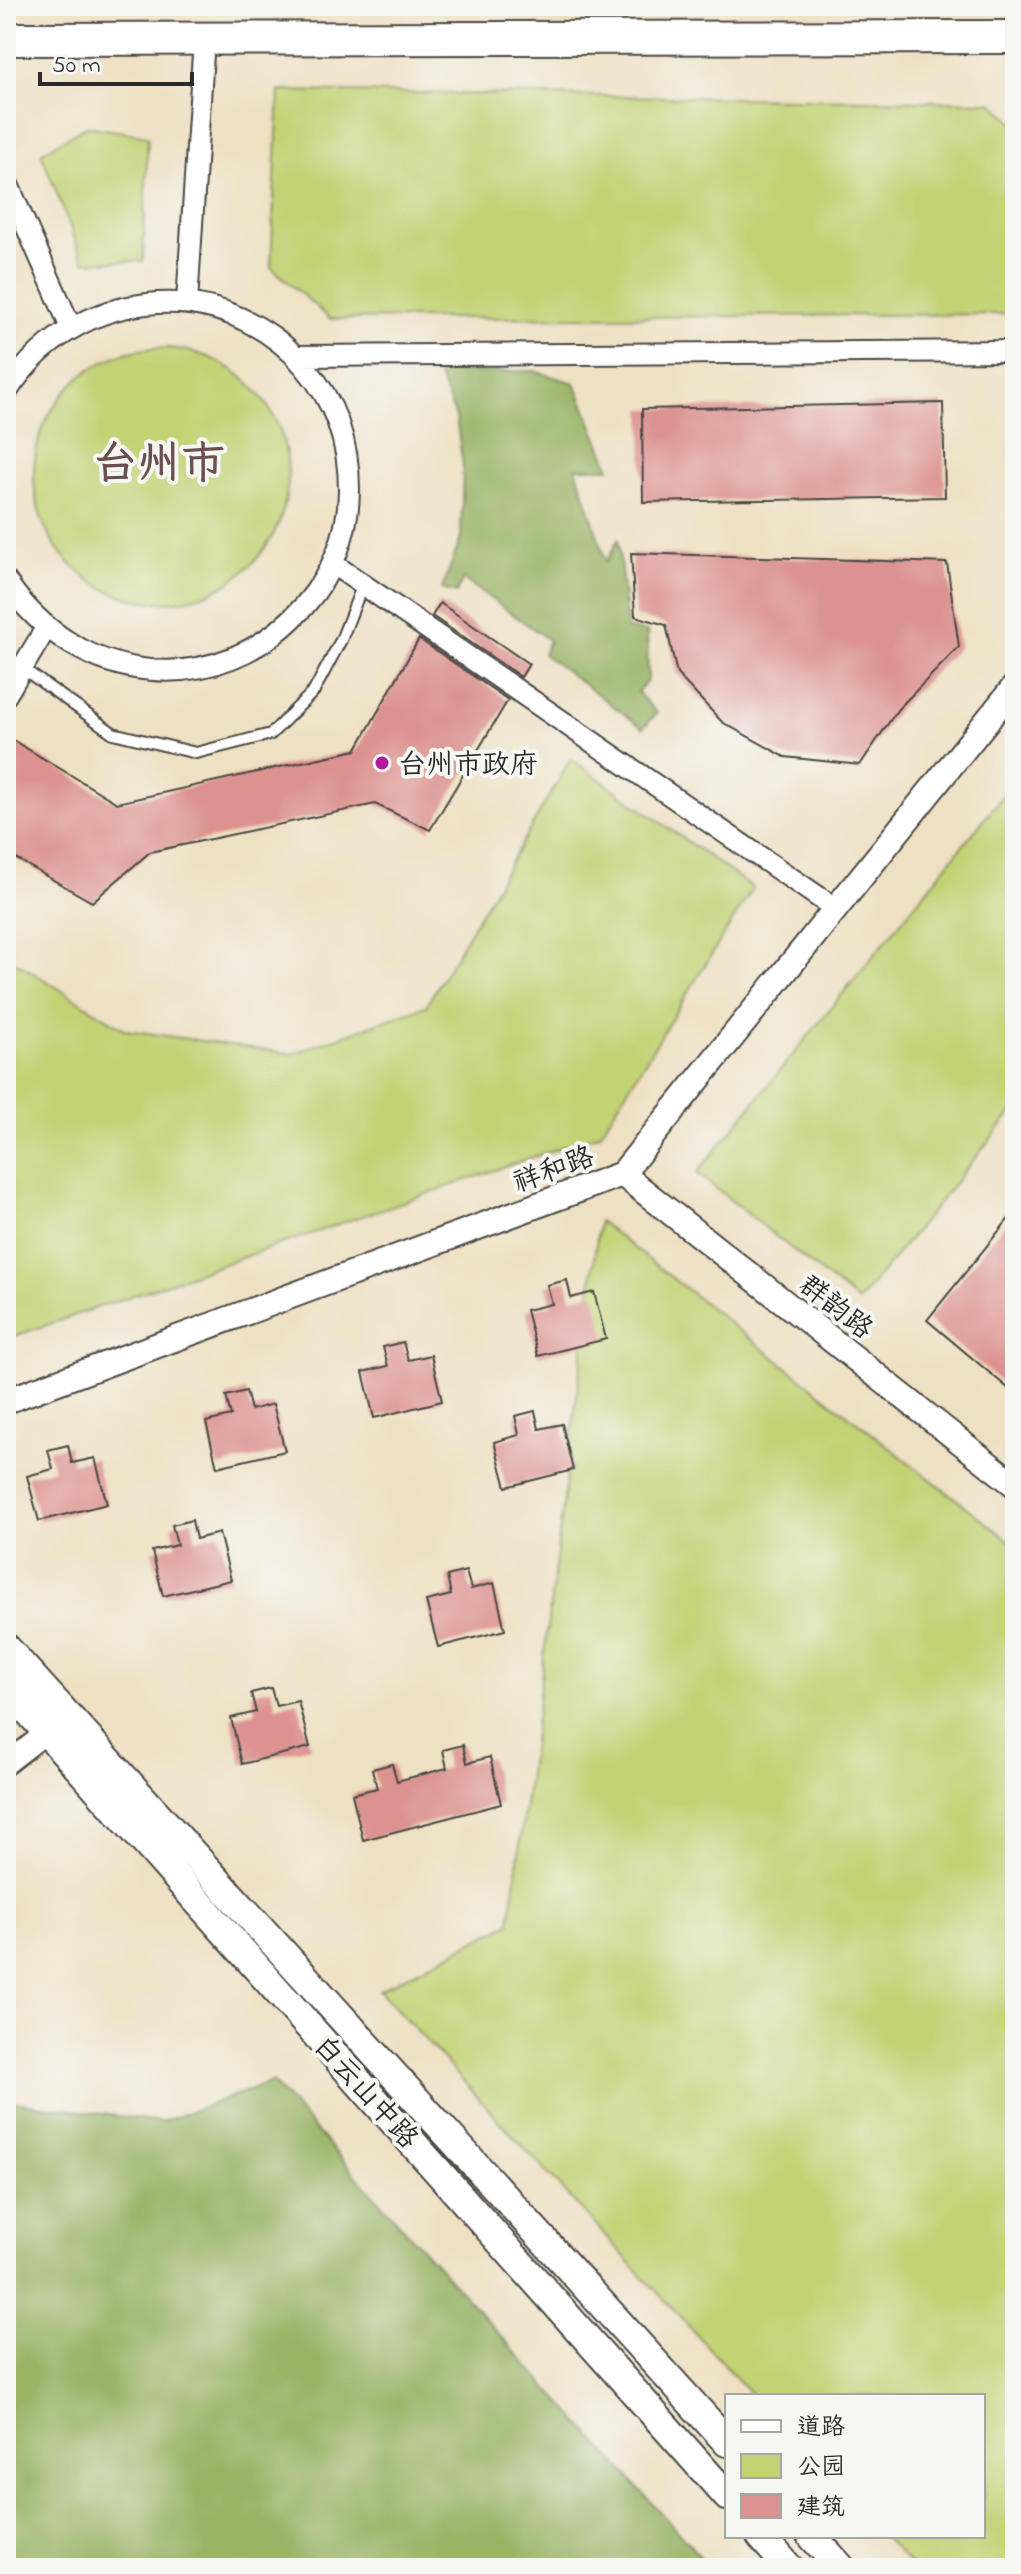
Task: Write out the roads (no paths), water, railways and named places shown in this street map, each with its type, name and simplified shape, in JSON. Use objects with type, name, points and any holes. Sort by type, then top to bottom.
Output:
[{"type":"main road","points":[[6,39],[1015,37]]},
{"type":"main road","name":"白云山中路","points":[[6,1648],[725,2440]]},
{"type":"main road","name":"白云山中路","points":[[6,1686],[725,2494]]},
{"type":"main road","points":[[672,2431],[725,2509]]},
{"type":"main road","points":[[744,2538],[765,2568]]},
{"type":"main road","points":[[763,2538],[789,2568]]},
{"type":"main road","points":[[814,2538],[841,2568]]},
{"type":"street","points":[[187,303],[204,38]]},
{"type":"street","points":[[6,180],[71,328]]},
{"type":"street","points":[[6,393],[18,374],[42,348],[71,328],[127,306],[157,302],[187,303],[246,321],[273,336],[296,356],[317,381],[333,408],[344,438],[349,470],[349,502],[344,534],[333,564],[316,593],[293,619],[267,640],[237,656],[205,667],[138,669],[104,661],[73,647],[46,628],[21,603],[6,581]]},
{"type":"street","points":[[296,356],[1015,351]]},
{"type":"street","points":[[333,564],[836,909]]},
{"type":"street","points":[[6,695],[46,628]]},
{"type":"street","name":"祥和路","points":[[6,1401],[622,1174],[1015,686]]},
{"type":"street","name":"群韵路","points":[[622,1174],[1015,1485]]},
{"type":"street","points":[[6,1764],[47,1732]]},
{"type":"lane","points":[[22,668],[113,733],[196,753],[271,734],[314,691],[341,640],[363,583]]},
{"type":"place","name":"台州市政府","points":[[382,763]]},
{"type":"district","name":"台州市","points":[[159,462]]}]
